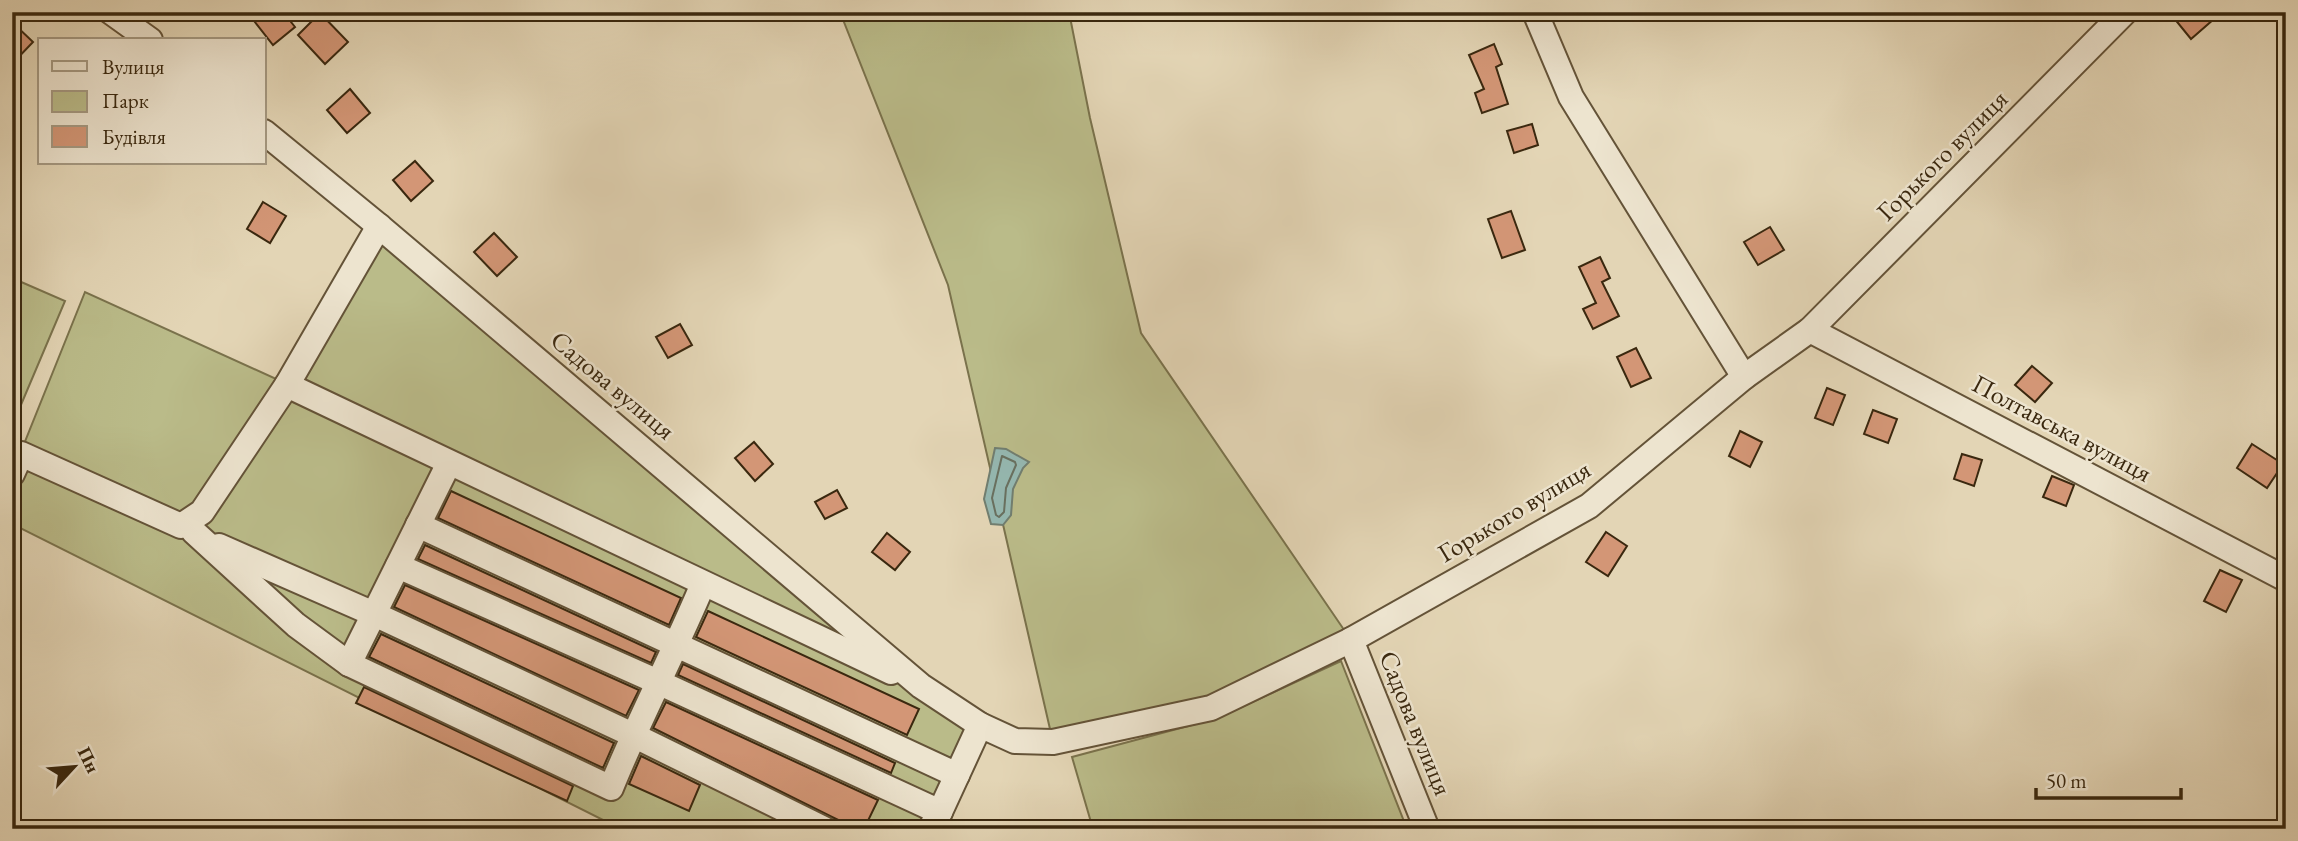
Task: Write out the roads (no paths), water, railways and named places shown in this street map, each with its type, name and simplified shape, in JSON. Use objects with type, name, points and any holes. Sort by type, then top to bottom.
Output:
[{"type":"street","points":[[111,12],[147,38]]},
{"type":"street","points":[[1535,12],[1571,97],[1744,377]]},
{"type":"street","name":"Горького вулиця","points":[[921,686],[980,725],[1015,741],[1053,742],[1211,708],[1351,640],[1589,506],[1744,377],[1810,330],[2125,12]]},
{"type":"street","name":"Садова вулиця","points":[[266,134],[379,226],[921,686]]},
{"type":"street","points":[[187,529],[202,512],[287,384],[379,226]]},
{"type":"street","name":"Полтавська вулиця","points":[[1810,330],[2286,579]]},
{"type":"street","points":[[287,384],[921,686]]},
{"type":"street","points":[[12,474],[21,454],[225,549],[374,614],[633,735],[824,829]]},
{"type":"street","points":[[349,664],[449,463]]},
{"type":"street","points":[[418,525],[957,775]]},
{"type":"street","points":[[187,529],[296,625],[349,664],[611,789],[703,584]]},
{"type":"street","points":[[398,566],[658,682],[935,821],[980,725]]},
{"type":"street","name":"Садова вулиця","points":[[1351,640],[1427,829]]},
{"type":"water","points":[[995,448],[1006,449],[1029,462],[1023,468],[1013,489],[1011,515],[1003,525],[991,524],[984,499]]}]
